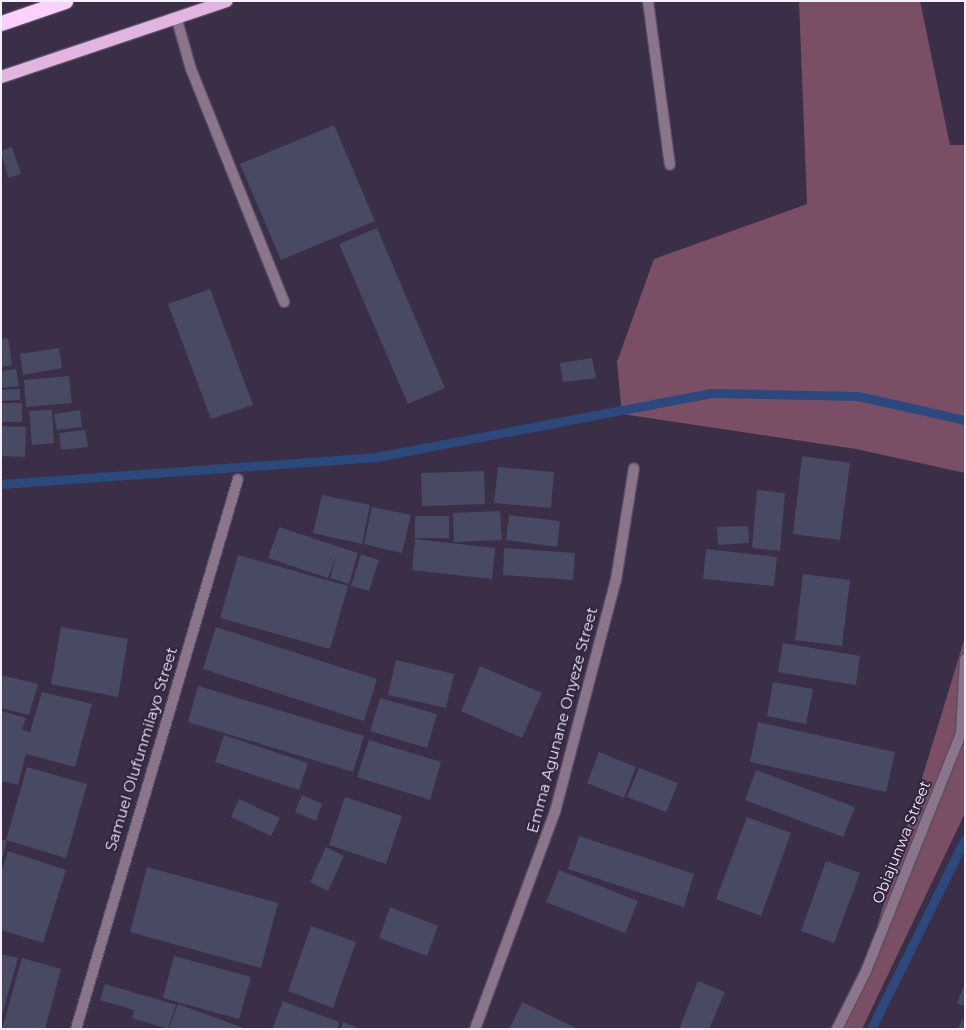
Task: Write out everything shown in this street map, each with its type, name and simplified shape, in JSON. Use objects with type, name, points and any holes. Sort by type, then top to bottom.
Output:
[{"type":"highway","points":[[1,23],[65,1]]},
{"type":"main road","points":[[1,77],[177,20],[228,1]]},
{"type":"street","points":[[648,1],[670,166]]},
{"type":"street","points":[[177,20],[191,68],[284,302]]},
{"type":"street","name":"Emma Agunane Onyeze Street","points":[[475,1029],[555,812],[616,580],[634,468]]},
{"type":"street","name":"Samuel Olufunmilayo Street","points":[[76,1029],[238,479]]},
{"type":"street","name":"Obiajunwa Street","points":[[837,1029],[866,971],[961,734],[965,660]]},
{"type":"shaded area","points":[[799,1],[920,1],[950,145],[965,145],[965,473],[856,449],[622,414],[617,362],[654,259],[807,204]]},
{"type":"shaded area","points":[[965,637],[965,813],[862,1029],[840,1029],[857,992]]},
{"type":"building","points":[[334,125],[375,221],[281,260],[240,164]]},
{"type":"building","points":[[12,147],[21,174],[8,178],[1,151]]},
{"type":"building","points":[[377,228],[445,388],[408,404],[339,244]]},
{"type":"building","points":[[210,289],[253,405],[211,419],[168,304]]},
{"type":"building","points":[[8,338],[12,365],[1,367],[1,339]]},
{"type":"building","points":[[59,348],[62,368],[23,375],[20,354]]},
{"type":"building","points":[[592,358],[596,378],[563,382],[560,363]]},
{"type":"building","points":[[16,369],[19,386],[1,388],[1,371]]},
{"type":"building","points":[[69,376],[72,403],[26,407],[24,380]]},
{"type":"building","points":[[20,389],[20,400],[1,401],[1,390]]},
{"type":"building","points":[[1,403],[22,403],[22,422],[1,422]]},
{"type":"building","points":[[52,410],[54,443],[32,445],[29,411]]},
{"type":"building","points":[[80,410],[82,427],[57,430],[54,414]]},
{"type":"building","points":[[1,426],[26,427],[25,457],[1,456]]},
{"type":"building","points":[[85,430],[88,447],[61,450],[59,433]]},
{"type":"building","points":[[802,456],[850,463],[840,540],[793,534]]},
{"type":"building","points":[[498,467],[554,472],[551,508],[494,503]]},
{"type":"building","points":[[484,471],[485,504],[422,506],[421,473]]},
{"type":"building","points":[[757,490],[785,493],[780,551],[752,548]]},
{"type":"building","points":[[322,495],[370,505],[362,544],[313,533]]},
{"type":"building","points":[[372,507],[411,515],[402,553],[364,544]]},
{"type":"building","points":[[500,511],[502,540],[454,542],[453,513]]},
{"type":"building","points":[[509,515],[560,521],[557,547],[506,540]]},
{"type":"building","points":[[415,516],[449,516],[449,538],[415,538]]},
{"type":"building","points":[[748,526],[749,543],[718,545],[717,527]]},
{"type":"building","points":[[279,527],[358,553],[349,584],[330,578],[337,554],[328,578],[268,558]]},
{"type":"building","points":[[415,539],[495,548],[492,579],[412,570]]},
{"type":"building","points":[[504,548],[575,553],[573,580],[503,575]]},
{"type":"building","points":[[706,549],[777,557],[774,586],[703,579]]},
{"type":"building","points":[[361,554],[379,560],[369,591],[351,586]]},
{"type":"building","points":[[238,555],[348,586],[330,649],[220,618]]},
{"type":"building","points":[[803,574],[850,580],[842,646],[795,640]]},
{"type":"building","points":[[61,627],[128,639],[118,697],[51,684]]},
{"type":"building","points":[[216,627],[377,679],[364,721],[203,669]]},
{"type":"building","points":[[783,643],[860,656],[856,685],[778,672]]},
{"type":"building","points":[[396,660],[454,674],[446,708],[388,695]]},
{"type":"building","points":[[480,666],[542,693],[522,738],[461,711]]},
{"type":"building","points":[[1,675],[38,684],[29,715],[1,708]]},
{"type":"building","points":[[773,682],[813,689],[806,724],[767,716]]},
{"type":"building","points":[[198,686],[364,736],[353,772],[188,722]]},
{"type":"building","points":[[42,692],[92,704],[75,767],[26,754],[18,785],[1,781],[1,711],[26,718],[22,730],[30,732]]},
{"type":"building","points":[[380,698],[437,714],[427,748],[370,731]]},
{"type":"building","points":[[758,722],[895,752],[886,792],[750,762]]},
{"type":"building","points":[[224,735],[308,763],[299,790],[215,762]]},
{"type":"building","points":[[369,740],[441,762],[430,800],[357,777]]},
{"type":"building","points":[[599,752],[636,767],[624,798],[587,783]]},
{"type":"building","points":[[27,767],[87,784],[66,858],[6,840]]},
{"type":"building","points":[[639,768],[678,783],[666,812],[627,797]]},
{"type":"building","points":[[756,770],[855,807],[843,837],[745,800]]},
{"type":"building","points":[[302,795],[322,804],[316,821],[295,812]]},
{"type":"building","points":[[345,797],[402,816],[386,864],[329,845]]},
{"type":"building","points":[[239,799],[280,818],[271,836],[231,817]]},
{"type":"building","points":[[747,817],[791,833],[761,916],[716,899]]},
{"type":"building","points":[[579,836],[694,874],[684,907],[568,869]]},
{"type":"building","points":[[1,839],[7,841],[2,859],[1,859]]},
{"type":"building","points":[[326,847],[344,856],[328,891],[310,882]]},
{"type":"building","points":[[8,851],[66,870],[43,943],[1,930],[1,873]]},
{"type":"building","points":[[826,861],[860,873],[834,943],[801,931]]},
{"type":"building","points":[[147,867],[278,903],[261,968],[130,932]]},
{"type":"building","points":[[559,870],[638,901],[625,933],[546,902]]},
{"type":"building","points":[[390,907],[438,926],[427,956],[379,938]]},
{"type":"building","points":[[311,926],[356,942],[333,1008],[288,991]]},
{"type":"building","points":[[1,954],[18,958],[2,1015],[1,1015]]},
{"type":"building","points":[[174,956],[251,977],[239,1019],[163,998]]},
{"type":"building","points":[[22,958],[61,969],[45,1029],[2,1029]]},
{"type":"building","points":[[698,981],[725,992],[709,1029],[679,1029]]},
{"type":"building","points":[[965,983],[965,1006],[957,1003]]},
{"type":"building","points":[[105,984],[176,1005],[168,1029],[132,1018],[134,1010],[100,1000]]},
{"type":"building","points":[[283,1001],[339,1022],[337,1029],[272,1029]]},
{"type":"building","points":[[522,1002],[578,1029],[510,1028]]},
{"type":"building","points":[[178,1004],[246,1029],[169,1029]]},
{"type":"building","points":[[963,1017],[965,1029],[958,1029]]},
{"type":"building","points":[[343,1022],[361,1029],[341,1029]]},
{"type":"waterway","points":[[1,484],[376,457],[710,393],[858,396],[965,420]]},
{"type":"waterway","points":[[871,1029],[965,839]]}]
